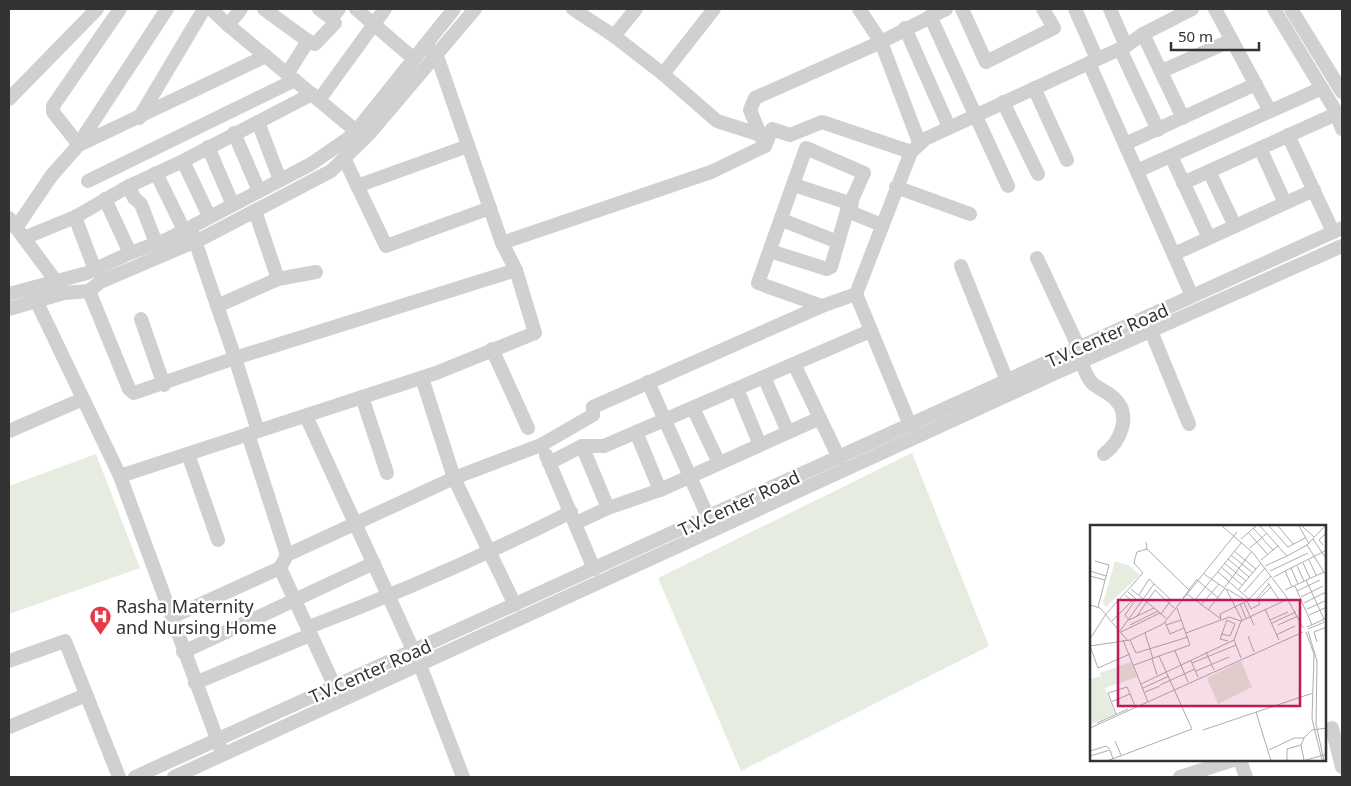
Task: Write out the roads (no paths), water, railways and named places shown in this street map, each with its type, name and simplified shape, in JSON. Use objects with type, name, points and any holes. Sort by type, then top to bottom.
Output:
[{"type":"street","points":[[9,99],[97,9]]},
{"type":"street","points":[[79,145],[53,112],[53,106],[120,9]]},
{"type":"street","points":[[16,228],[52,176],[79,145],[167,9]]},
{"type":"street","points":[[138,118],[204,9]]},
{"type":"street","points":[[211,9],[356,131]]},
{"type":"street","points":[[228,25],[241,9]]},
{"type":"street","points":[[264,9],[308,41],[316,44],[335,23],[335,13],[319,9]]},
{"type":"street","points":[[356,9],[414,59]]},
{"type":"street","points":[[16,228],[75,217],[129,186],[183,161],[234,133],[316,97],[385,9]]},
{"type":"street","points":[[9,309],[33,295],[60,287],[130,253],[187,229],[311,164],[356,131],[454,9]]},
{"type":"street","points":[[16,228],[60,287],[89,290],[100,282],[197,241],[331,171],[345,160],[437,56],[475,9]]},
{"type":"street","points":[[572,9],[614,36],[663,74],[717,122],[763,141]]},
{"type":"street","points":[[614,36],[636,9]]},
{"type":"street","points":[[663,74],[714,9]]},
{"type":"street","points":[[860,9],[881,42],[915,147]]},
{"type":"street","points":[[763,141],[750,110],[755,98],[881,42],[905,28],[946,9]]},
{"type":"street","points":[[962,9],[986,62],[1054,28],[1044,9]]},
{"type":"street","points":[[1075,9],[1093,61],[1137,171],[1192,296]]},
{"type":"street","points":[[910,425],[856,294],[896,188],[915,147],[1003,102],[1123,48],[1143,34],[1192,9]]},
{"type":"street","points":[[1215,9],[1270,111]]},
{"type":"street","points":[[1274,9],[1322,88],[1342,129]]},
{"type":"street","points":[[1291,9],[1342,92]]},
{"type":"street","points":[[1115,10],[1123,48],[1158,130]]},
{"type":"street","points":[[930,16],[1008,186]]},
{"type":"street","points":[[905,28],[949,128]]},
{"type":"street","points":[[1143,34],[1183,118]]},
{"type":"street","points":[[1162,71],[1232,40]]},
{"type":"street","points":[[88,181],[291,77],[308,41]]},
{"type":"street","points":[[120,476],[422,378],[535,333],[516,270],[502,243],[437,56],[425,45]]},
{"type":"street","points":[[79,145],[266,56]]},
{"type":"street","points":[[1126,144],[1256,84]]},
{"type":"street","points":[[1034,88],[1068,160]]},
{"type":"street","points":[[1137,171],[1322,88]]},
{"type":"street","points":[[1003,102],[1038,174]]},
{"type":"street","points":[[1183,183],[1336,114]]},
{"type":"street","points":[[258,122],[280,180]]},
{"type":"street","points":[[502,243],[711,172],[763,141],[772,129],[790,135],[822,122],[915,147]]},
{"type":"street","points":[[234,133],[259,191]]},
{"type":"street","points":[[1288,135],[1314,190],[1338,230]]},
{"type":"street","points":[[357,186],[468,146]]},
{"type":"street","points":[[208,147],[233,205]]},
{"type":"street","points":[[770,251],[827,269],[831,267],[838,242],[864,173],[806,148],[782,220],[770,251],[758,283],[822,306]]},
{"type":"street","points":[[1260,148],[1285,203]]},
{"type":"street","points":[[1171,156],[1209,238]]},
{"type":"street","points":[[345,160],[386,246],[490,208]]},
{"type":"street","points":[[183,161],[209,216]]},
{"type":"street","points":[[1209,171],[1235,226]]},
{"type":"street","points":[[156,172],[187,229],[197,241],[235,358],[287,555]]},
{"type":"street","points":[[794,185],[850,208],[882,225]]},
{"type":"street","points":[[129,186],[134,198],[141,204],[156,243]]},
{"type":"street","points":[[896,188],[970,214]]},
{"type":"street","points":[[1174,254],[1314,190]]},
{"type":"street","points":[[105,199],[130,253]]},
{"type":"street","points":[[256,211],[278,279]]},
{"type":"street","points":[[75,217],[95,270]]},
{"type":"street","points":[[782,220],[838,242]]},
{"type":"street","name":"T.V.Center Road","points":[[174,777],[420,665],[1080,355],[1192,296],[1338,230]]},
{"type":"street","name":"T.V.Center Road","points":[[135,777],[1007,381],[1151,331],[1342,246]]},
{"type":"street","points":[[1037,258],[1090,381],[1115,399],[1122,413],[1118,439],[1113,447],[1104,454]]},
{"type":"street","points":[[961,266],[1007,381]]},
{"type":"street","points":[[89,290],[130,388],[134,393],[164,385],[235,358],[516,270]]},
{"type":"street","points":[[217,306],[278,279],[316,272]]},
{"type":"street","points":[[9,294],[33,295]]},
{"type":"street","points":[[172,617],[280,568],[287,555],[454,478],[541,445],[593,415],[593,407],[822,306],[856,294]]},
{"type":"street","points":[[33,295],[120,476],[222,755]]},
{"type":"street","points":[[141,319],[164,385]]},
{"type":"street","points":[[549,462],[582,446],[604,446],[870,331]]},
{"type":"street","points":[[1151,331],[1189,424]]},
{"type":"street","points":[[492,349],[528,428]]},
{"type":"street","points":[[794,364],[838,458]]},
{"type":"street","points":[[764,377],[788,432]]},
{"type":"street","points":[[422,378],[454,478],[515,605]]},
{"type":"street","points":[[648,382],[708,517]]},
{"type":"street","points":[[737,388],[760,445]]},
{"type":"street","points":[[362,397],[387,473]]},
{"type":"street","points":[[9,431],[83,399]]},
{"type":"street","points":[[693,408],[719,463]]},
{"type":"street","points":[[306,416],[420,665],[463,777]]},
{"type":"street","points":[[195,683],[573,517],[608,508],[660,490],[820,418]]},
{"type":"street","points":[[636,432],[660,490]]},
{"type":"street","points":[[541,445],[594,569]]},
{"type":"street","points":[[582,446],[608,508]]},
{"type":"street","points":[[188,454],[218,540]]},
{"type":"street","points":[[183,652],[293,599],[374,563]]},
{"type":"street","points":[[280,568],[335,687]]},
{"type":"street","points":[[9,661],[65,642],[120,777]]},
{"type":"street","points":[[9,728],[86,695]]},
{"type":"street","points":[[1333,727],[1342,767]]},
{"type":"street","points":[[1180,777],[1230,761]]},
{"type":"street","points":[[1240,761],[1246,777]]},
{"type":"place","name":"Rasha Maternity and Nursing Home","points":[[100,635]]}]
